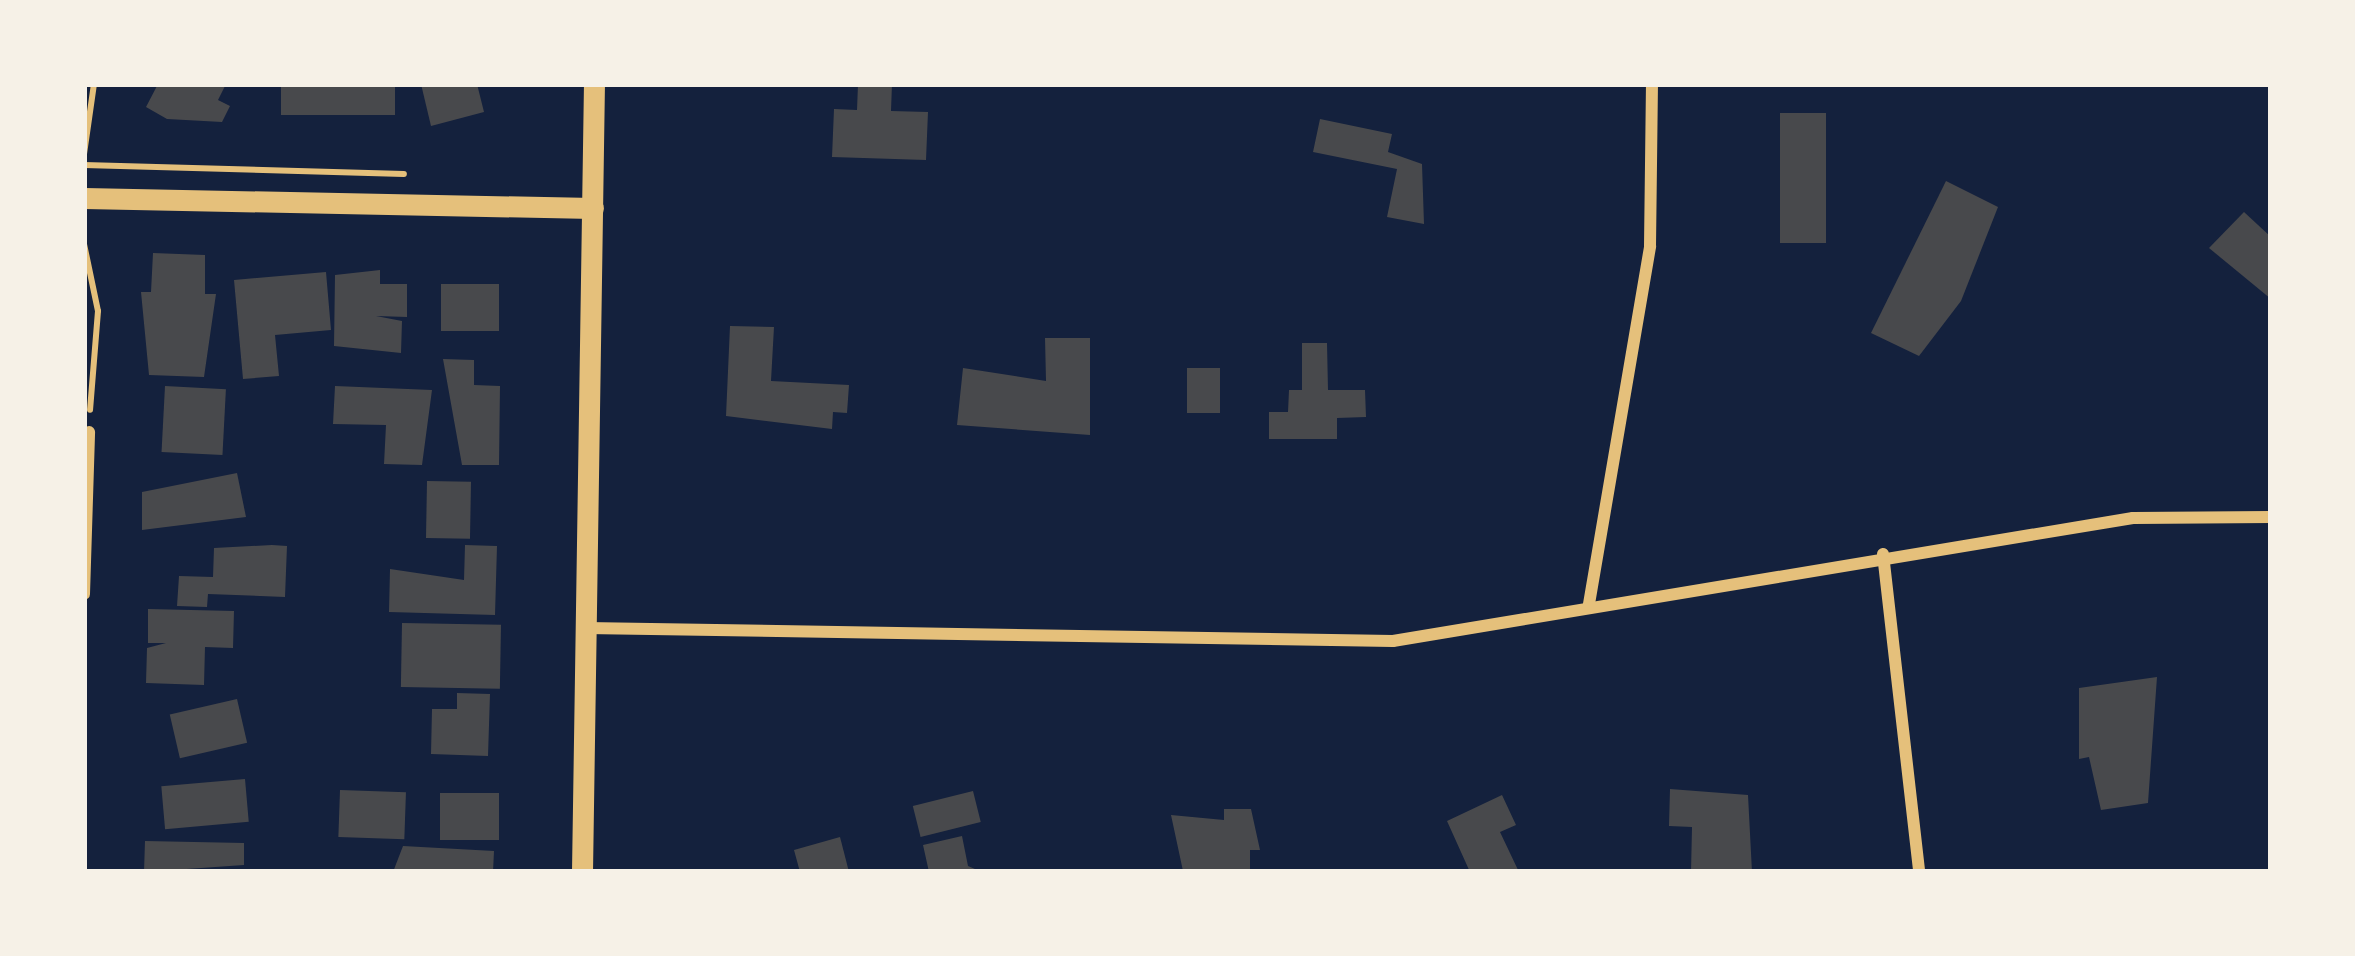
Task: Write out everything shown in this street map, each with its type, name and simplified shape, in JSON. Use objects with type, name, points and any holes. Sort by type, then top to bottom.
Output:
[{"type":"street","points":[[582,872],[594,84]]},
{"type":"street","points":[[1589,604],[1650,246],[1652,84]]},
{"type":"street","points":[[84,198],[593,208]]},
{"type":"street","points":[[84,593],[89,432]]},
{"type":"street","points":[[586,628],[1393,641],[1883,554],[2133,518],[2271,517]]},
{"type":"street","points":[[1883,554],[1919,872]]},
{"type":"path","points":[[84,154],[94,84]]},
{"type":"path","points":[[84,165],[417,175]]},
{"type":"path","points":[[84,244],[98,311],[89,432]]},
{"type":"building","points":[[158,84],[226,84],[218,100],[230,106],[222,122],[167,119],[146,107]]},
{"type":"building","points":[[281,84],[395,84],[395,115],[281,115]]},
{"type":"building","points":[[421,84],[477,84],[484,112],[431,126]]},
{"type":"building","points":[[858,84],[892,84],[891,111],[928,112],[926,160],[832,157],[834,109],[857,110]]},
{"type":"building","points":[[1780,113],[1826,113],[1826,243],[1780,243]]},
{"type":"building","points":[[1320,119],[1392,134],[1388,152],[1422,164],[1424,224],[1387,217],[1397,169],[1313,152]]},
{"type":"building","points":[[1946,181],[1998,207],[1961,301],[1919,356],[1871,333]]},
{"type":"building","points":[[2244,212],[2271,237],[2271,299],[2209,248]]},
{"type":"building","points":[[153,253],[205,255],[205,294],[216,294],[204,377],[149,375],[141,292],[151,292]]},
{"type":"building","points":[[380,270],[380,284],[407,284],[407,317],[376,316],[402,321],[401,353],[334,346],[335,275]]},
{"type":"building","points":[[326,272],[331,330],[275,335],[279,376],[243,379],[234,280]]},
{"type":"building","points":[[441,284],[499,284],[499,331],[441,331]]},
{"type":"building","points":[[730,326],[774,327],[771,381],[849,385],[847,413],[833,412],[832,429],[726,416]]},
{"type":"building","points":[[1045,338],[1090,338],[1090,435],[957,425],[963,368],[1046,381]]},
{"type":"building","points":[[1302,343],[1327,343],[1328,390],[1365,390],[1366,417],[1337,418],[1337,439],[1269,439],[1269,412],[1288,412],[1289,390],[1302,390]]},
{"type":"building","points":[[443,359],[474,360],[474,385],[500,386],[499,465],[462,465]]},
{"type":"building","points":[[1187,368],[1220,368],[1220,413],[1187,413]]},
{"type":"building","points":[[165,386],[226,389],[222,455],[162,452]]},
{"type":"building","points":[[335,386],[432,390],[422,465],[384,464],[386,425],[333,424]]},
{"type":"building","points":[[237,473],[246,517],[142,530],[142,492]]},
{"type":"building","points":[[427,481],[471,482],[470,539],[426,538]]},
{"type":"building","points":[[465,545],[497,546],[495,615],[389,612],[390,569],[464,580]]},
{"type":"building","points":[[287,546],[285,597],[208,594],[207,607],[177,606],[179,576],[213,577],[214,548]]},
{"type":"building","points":[[148,609],[234,611],[233,648],[205,647],[204,685],[146,683],[147,648],[166,643],[148,643]]},
{"type":"building","points":[[402,623],[501,625],[500,689],[401,687]]},
{"type":"building","points":[[2157,677],[2148,803],[2101,810],[2089,757],[2079,759],[2079,688]]},
{"type":"building","points":[[457,693],[490,694],[488,756],[431,754],[432,709],[457,709]]},
{"type":"building","points":[[237,699],[247,743],[180,758],[170,715]]},
{"type":"building","points":[[245,779],[249,822],[165,829],[161,786]]},
{"type":"building","points":[[1670,789],[1748,795],[1752,872],[1691,872],[1692,827],[1669,826]]},
{"type":"building","points":[[340,790],[406,792],[404,839],[338,837]]},
{"type":"building","points":[[973,791],[981,822],[921,837],[913,806]]},
{"type":"building","points":[[440,793],[499,793],[499,840],[440,840]]},
{"type":"building","points":[[1502,795],[1516,825],[1500,832],[1519,872],[1470,872],[1447,821]]},
{"type":"building","points":[[1224,809],[1251,809],[1260,850],[1250,850],[1250,869],[1183,871],[1171,815],[1224,820]]},
{"type":"building","points":[[962,836],[968,866],[982,872],[929,872],[923,845]]},
{"type":"building","points":[[840,837],[849,872],[800,872],[794,850]]},
{"type":"building","points":[[145,841],[244,843],[244,865],[144,872]]},
{"type":"building","points":[[403,846],[494,851],[493,872],[393,872]]}]
